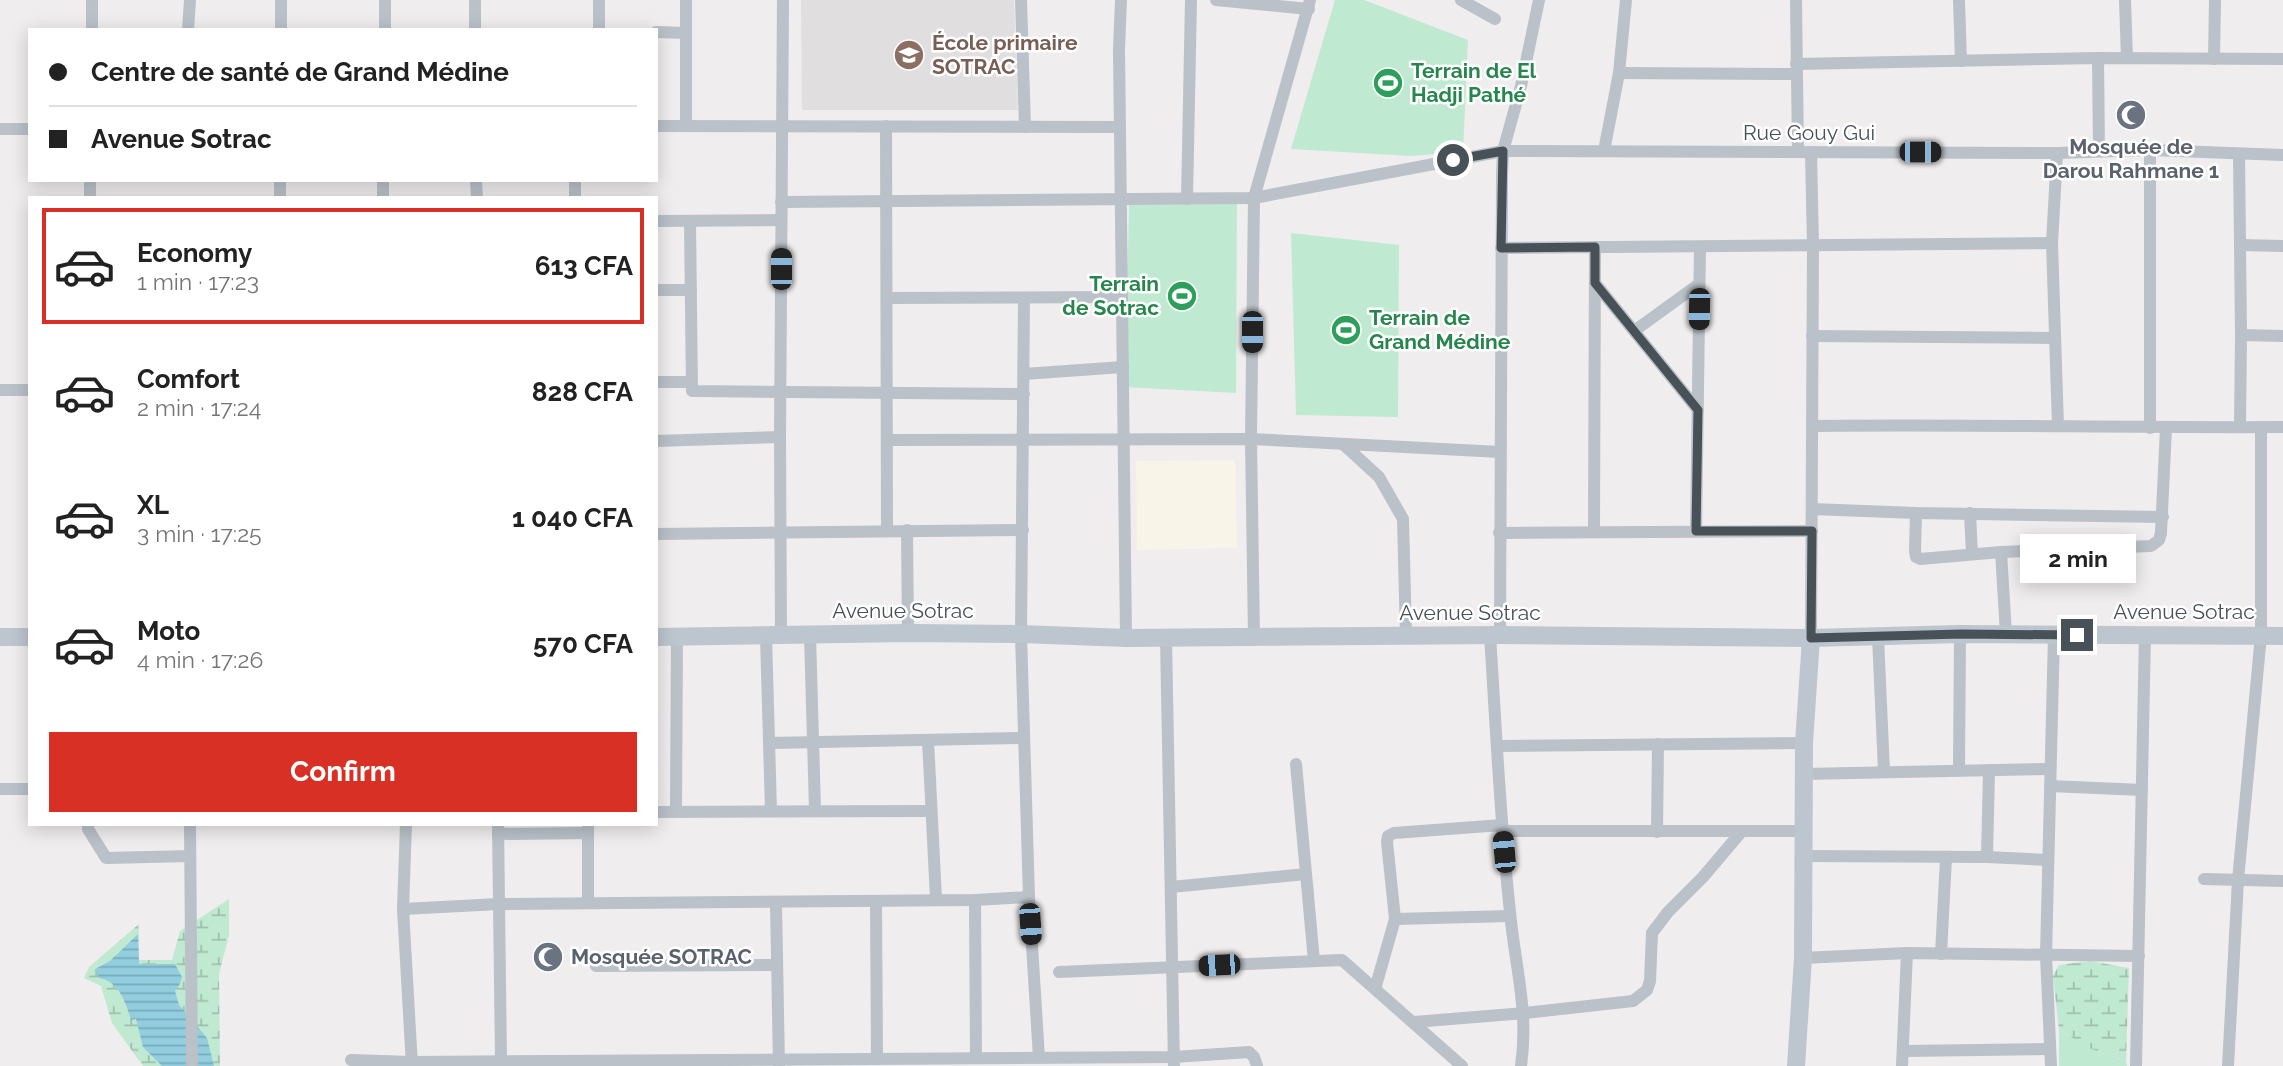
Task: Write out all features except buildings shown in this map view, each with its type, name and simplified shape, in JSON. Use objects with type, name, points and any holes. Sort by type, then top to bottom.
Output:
[{"type":"street","points":[[92,0],[92,28]]},
{"type":"street","points":[[188,28],[190,0]]},
{"type":"street","points":[[281,0],[281,28]]},
{"type":"street","points":[[385,0],[385,28]]},
{"type":"street","points":[[475,0],[475,28]]},
{"type":"street","points":[[599,0],[599,28]]},
{"type":"street","points":[[686,0],[686,126]]},
{"type":"street","points":[[771,811],[770,743],[781,532],[783,0]]},
{"type":"street","points":[[1021,0],[1026,127]]},
{"type":"street","points":[[1121,0],[1119,49],[1126,638]]},
{"type":"street","points":[[1187,199],[1191,0]]},
{"type":"street","points":[[1216,0],[1309,4],[1254,198],[1251,439],[1254,637]]},
{"type":"street","points":[[1461,0],[1494,19]]},
{"type":"street","points":[[1521,1066],[1525,1013],[1510,916],[1497,746],[1495,635],[1499,533],[1501,248],[1503,151],[1521,86],[1539,0]]},
{"type":"street","points":[[1604,151],[1619,73],[1626,0]]},
{"type":"street","points":[[1796,0],[1796,69],[1812,246],[1811,638],[1804,743],[1803,958],[1796,1066]]},
{"type":"street","points":[[1959,0],[1961,61]]},
{"type":"street","points":[[2125,0],[2127,58]]},
{"type":"street","points":[[2214,59],[2215,0]]},
{"type":"street","points":[[658,32],[686,33]]},
{"type":"street","points":[[1619,73],[2098,58],[2283,59]]},
{"type":"street","points":[[2098,58],[2099,151]]},
{"type":"street","points":[[658,126],[1120,127]]},
{"type":"street","points":[[886,126],[887,530]]},
{"type":"street","points":[[0,129],[28,129]]},
{"type":"street","points":[[2150,150],[2150,428]]},
{"type":"street","name":"Rue Gouy Gui","points":[[781,202],[1254,198],[1503,151],[2057,153],[2150,150],[2283,155]]},
{"type":"street","points":[[2057,153],[2052,243],[2058,426]]},
{"type":"street","points":[[2239,154],[2240,426]]},
{"type":"street","points":[[658,221],[781,220]]},
{"type":"street","points":[[691,221],[692,391],[1024,394]]},
{"type":"street","points":[[1501,248],[2052,243]]},
{"type":"street","points":[[2240,245],[2283,246]]},
{"type":"street","points":[[1594,532],[1595,247]]},
{"type":"street","points":[[1696,531],[1700,247]]},
{"type":"street","points":[[1595,283],[1698,410]]},
{"type":"street","points":[[1634,331],[1699,284]]},
{"type":"street","points":[[658,290],[691,290]]},
{"type":"street","points":[[887,298],[1122,298]]},
{"type":"street","points":[[1024,298],[1021,634],[1023,737],[1039,1058]]},
{"type":"street","points":[[2241,335],[2283,336]]},
{"type":"street","points":[[1812,336],[2055,338]]},
{"type":"street","points":[[1024,374],[1123,367]]},
{"type":"street","points":[[658,382],[691,382]]},
{"type":"street","points":[[0,390],[28,390]]},
{"type":"street","points":[[1812,426],[2283,427]]},
{"type":"street","points":[[2228,1066],[2238,880],[2261,635],[2262,427]]},
{"type":"street","points":[[1916,513],[1916,557],[1926,559],[2001,552],[2147,547],[2159,540],[2163,517],[2165,428]]},
{"type":"street","points":[[658,441],[780,437]]},
{"type":"street","points":[[887,440],[1251,439],[1500,452]]},
{"type":"street","points":[[1343,444],[1379,477],[1403,519],[1406,636]]},
{"type":"street","points":[[1812,509],[2163,517]]},
{"type":"street","points":[[1970,513],[1972,554]]},
{"type":"street","points":[[907,530],[908,633]]},
{"type":"street","points":[[658,534],[1023,530]]},
{"type":"street","points":[[1499,533],[1812,531]]},
{"type":"street","points":[[2001,552],[2006,635]]},
{"type":"street","name":"Avenue Sotrac","points":[[658,636],[908,633],[1126,638],[1495,635],[1811,638],[1961,634],[2283,636]]},
{"type":"street","points":[[1959,770],[1961,634]]},
{"type":"street","points":[[810,635],[815,810]]},
{"type":"street","points":[[2051,1066],[2046,955],[2054,635]]},
{"type":"street","points":[[2136,1066],[2145,635]]},
{"type":"street","points":[[676,812],[677,636]]},
{"type":"street","points":[[0,637],[28,637]]},
{"type":"street","points":[[1166,637],[1174,1062]]},
{"type":"street","points":[[1878,637],[1884,771]]},
{"type":"street","points":[[770,743],[1023,737]]},
{"type":"street","points":[[928,740],[936,900]]},
{"type":"street","points":[[1497,746],[1804,743]]},
{"type":"street","points":[[1657,832],[1658,744]]},
{"type":"street","points":[[1296,764],[1314,961]]},
{"type":"street","points":[[1804,774],[2049,769]]},
{"type":"street","points":[[1987,857],[1989,770]]},
{"type":"street","points":[[2050,786],[2143,790]]},
{"type":"street","points":[[0,789],[28,789]]},
{"type":"street","points":[[658,812],[931,811]]},
{"type":"street","points":[[86,826],[106,858],[190,856]]},
{"type":"street","points":[[190,826],[192,1066]]},
{"type":"street","points":[[406,826],[404,909],[412,1064]]},
{"type":"street","points":[[1376,989],[1395,919],[1387,842],[1388,836],[1394,833],[1502,828],[1657,832],[1804,831]]},
{"type":"street","points":[[501,1061],[498,829],[588,829],[589,903]]},
{"type":"street","points":[[1414,1022],[1618,1004],[1640,997],[1650,981],[1652,933],[1742,831]]},
{"type":"street","points":[[1804,856],[2048,860]]},
{"type":"street","points":[[1941,954],[1946,858]]},
{"type":"street","points":[[1171,887],[1306,874]]},
{"type":"street","points":[[2204,879],[2283,881]]},
{"type":"street","points":[[404,909],[499,904],[975,900],[1029,897]]},
{"type":"street","points":[[975,900],[976,1058]]},
{"type":"street","points":[[876,901],[877,1059]]},
{"type":"street","points":[[776,902],[779,1063]]},
{"type":"street","points":[[1395,919],[1510,916]]},
{"type":"street","points":[[1803,958],[1908,953],[2139,956]]},
{"type":"street","points":[[1902,1066],[1908,953]]},
{"type":"street","points":[[1059,972],[1342,960],[1462,1066]]},
{"type":"street","points":[[596,966],[777,964]]},
{"type":"street","points":[[1903,1051],[2050,1049]]},
{"type":"street","points":[[351,1060],[412,1064],[501,1061],[779,1063],[877,1059],[927,1062],[976,1058],[1174,1062],[1249,1052],[1254,1057],[1256,1066]]},
{"type":"shaded area","name":"École primaire SOTRAC","points":[[801,0],[1014,0],[1018,110],[802,110]]},
{"type":"shaded area","points":[[1235,460],[1237,548],[1137,550],[1136,461]]},
{"type":"green space","name":"Terrain de El Hadji Pathé","points":[[1335,0],[1364,0],[1468,40],[1463,152],[1411,156],[1291,149]]},
{"type":"green space","name":"Terrain de Sotrac","points":[[1237,204],[1236,393],[1125,387],[1129,205]]},
{"type":"green space","name":"Terrain de Grand Médine","points":[[1291,233],[1399,245],[1398,417],[1296,415]]},
{"type":"green space","points":[[229,899],[229,935],[219,974],[220,1066],[143,1066],[112,1023],[101,986],[84,978],[89,967],[139,924],[139,960],[172,960],[180,931]]},
{"type":"green space","points":[[2090,961],[2129,968],[2126,1061],[2091,1049],[2059,1030],[2053,976],[2059,965]]},
{"type":"green space","points":[[2059,1030],[2091,1049],[2126,1061],[2127,1066],[2059,1066]]},
{"type":"water","points":[[138,934],[139,964],[175,964],[182,977],[175,991],[179,1005],[207,1038],[214,1066],[162,1066],[143,1047],[136,1019],[131,1020],[117,988],[99,978],[95,969],[110,961]]},
{"type":"place","name":"École primaire SOTRAC","points":[[909,55]]},
{"type":"place","name":"Terrain de El Hadji Pathé","points":[[1388,83]]},
{"type":"place","name":"Mosquée de Darou Rahmane 1","points":[[2131,115]]},
{"type":"place","name":"Terrain de Sotrac","points":[[1182,296]]},
{"type":"place","name":"Terrain de Grand Médine","points":[[1346,330]]},
{"type":"place","name":"Mosquée SOTRAC","points":[[548,957]]},
{"type":"route","points":[[1453,160],[1503,151],[1501,248],[1595,247],[1595,283],[1698,410],[1696,531],[1812,531],[1811,638],[1961,634],[2077,635]]}]
